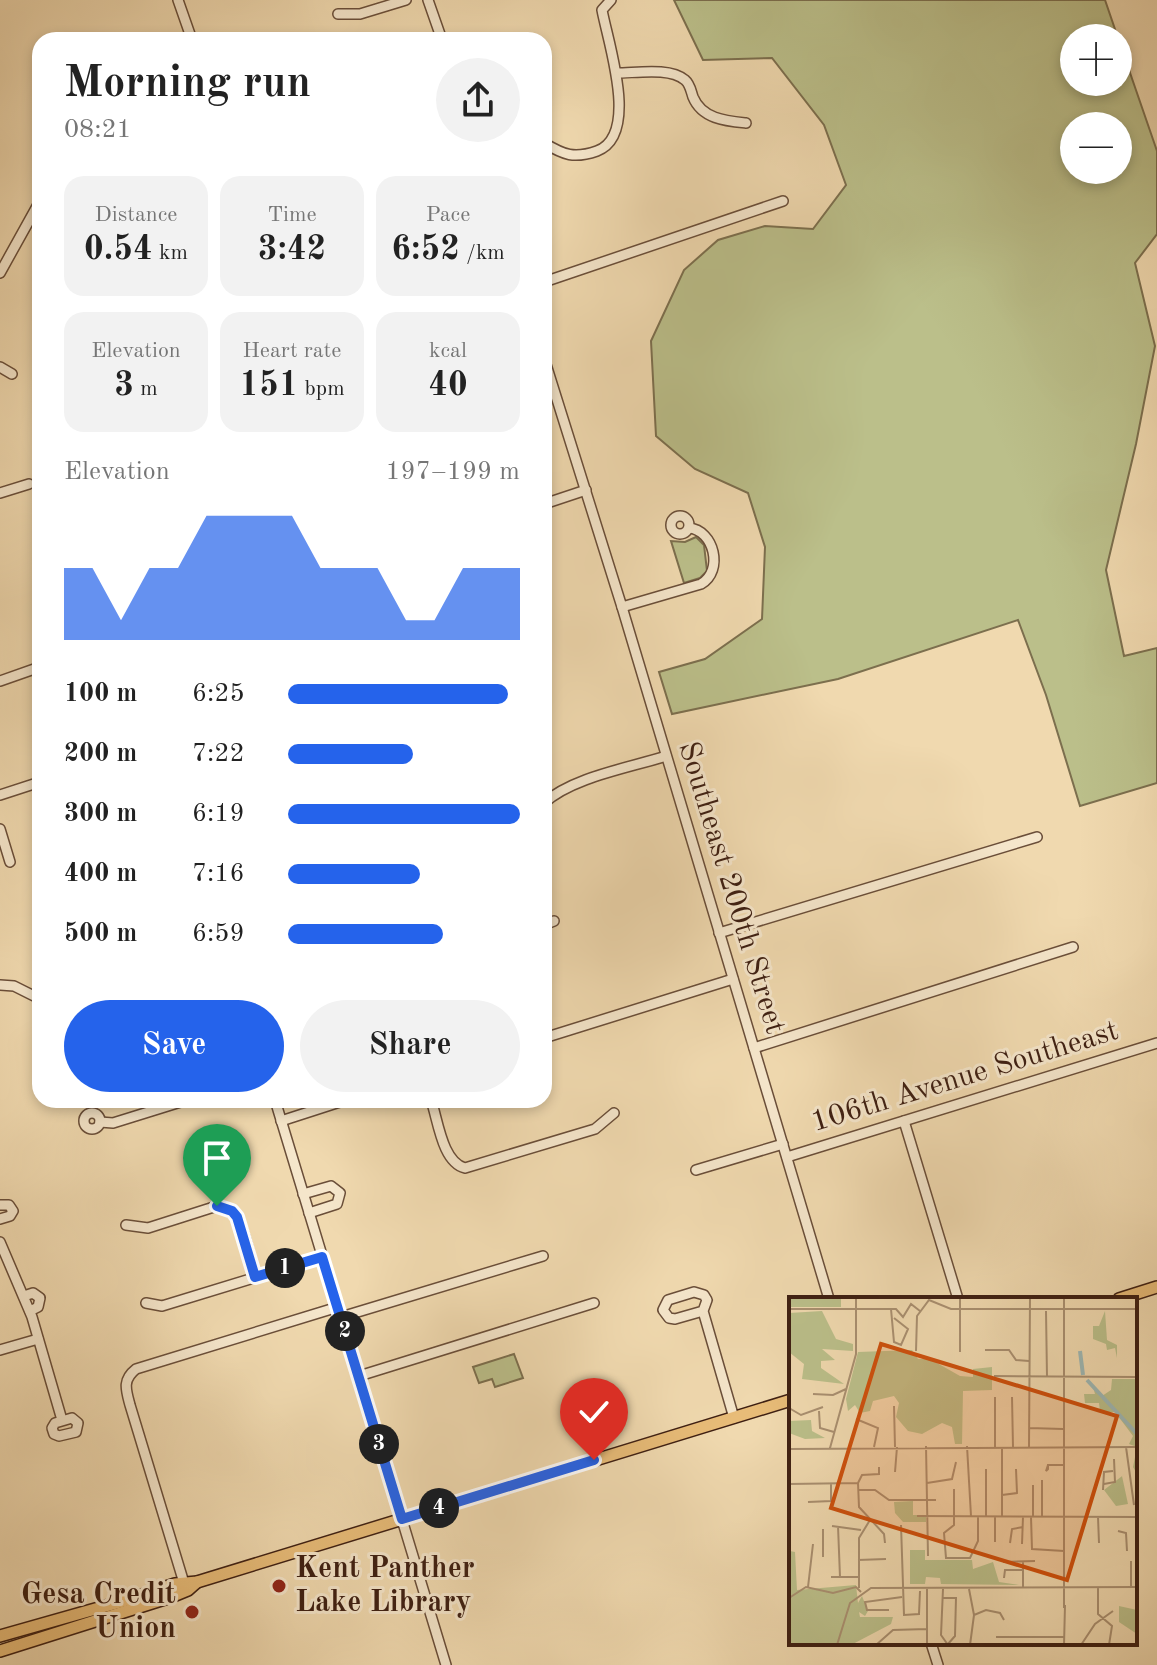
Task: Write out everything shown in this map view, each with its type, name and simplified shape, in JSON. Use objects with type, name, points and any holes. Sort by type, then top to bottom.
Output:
[{"type":"main road","points":[[1125,1297],[1157,1287]]},
{"type":"main road","points":[[0,1636],[184,1583],[197,1582],[789,1401]]},
{"type":"main road","points":[[0,1651],[171,1597],[188,1590],[197,1582]]},
{"type":"street","points":[[178,0],[189,32]]},
{"type":"street","points":[[338,14],[360,14],[406,0]]},
{"type":"street","points":[[428,0],[439,32]]},
{"type":"street","points":[[552,148],[563,155],[584,155],[609,144],[617,127],[617,73],[602,10],[611,0]]},
{"type":"street","points":[[617,73],[676,76],[685,80],[698,106],[709,115],[722,121],[746,123]]},
{"type":"street","points":[[552,279],[783,201]]},
{"type":"street","points":[[0,273],[32,215]]},
{"type":"street","points":[[0,367],[12,374]]},
{"type":"street","name":"Southeast 200th Street","points":[[552,383],[828,1297]]},
{"type":"street","points":[[0,493],[29,484]]},
{"type":"street","points":[[552,501],[586,490]]},
{"type":"street","points":[[622,607],[709,579],[714,563],[709,540],[700,531],[689,528]]},
{"type":"street","points":[[0,681],[32,670]]},
{"type":"street","points":[[552,797],[584,781],[666,756]]},
{"type":"street","points":[[0,795],[32,785]]},
{"type":"street","points":[[0,829],[10,862]]},
{"type":"street","points":[[719,933],[1037,837]]},
{"type":"street","points":[[754,1048],[1073,947]]},
{"type":"street","points":[[552,1036],[733,979]]},
{"type":"street","points":[[0,985],[14,986],[32,995]]},
{"type":"street","name":"106th Avenue Southeast","points":[[787,1157],[1157,1043]]},
{"type":"street","points":[[100,1122],[113,1123],[161,1108]]},
{"type":"street","points":[[277,1108],[446,1665]]},
{"type":"street","points":[[281,1121],[321,1108]]},
{"type":"street","points":[[434,1108],[448,1154],[459,1166],[475,1166],[595,1129],[614,1113]]},
{"type":"street","points":[[904,1121],[957,1297]]},
{"type":"street","name":"106th Avenue Southeast","points":[[696,1170],[783,1144]]},
{"type":"street","points":[[303,1194],[331,1186],[340,1193],[337,1204],[309,1213]]},
{"type":"street","points":[[0,1205],[9,1205],[13,1211],[10,1216],[0,1219]]},
{"type":"street","points":[[126,1225],[148,1228],[217,1206],[229,1209],[237,1217],[255,1277]]},
{"type":"street","points":[[0,1242],[24,1296],[33,1293],[40,1298],[38,1307],[30,1311],[62,1420]]},
{"type":"street","points":[[184,1583],[130,1405],[125,1383],[128,1375],[136,1369],[543,1256]]},
{"type":"street","points":[[146,1303],[162,1306],[322,1257]]},
{"type":"street","points":[[359,1376],[594,1303]]},
{"type":"street","points":[[703,1311],[734,1418]]},
{"type":"street","points":[[0,1350],[38,1339]]},
{"type":"street","points":[[932,1645],[938,1665]]},
{"type":"green space","points":[[674,0],[1105,0],[1113,24],[1060,24],[1060,96],[1132,96],[1132,78],[1157,151],[1157,234],[1135,263],[1155,346],[1106,570],[1124,656],[1157,648],[1157,783],[1080,806],[1046,695],[1018,620],[838,679],[672,714],[659,672],[705,659],[762,619],[765,547],[748,493],[695,469],[656,436],[651,341],[684,270],[718,240],[765,226],[813,229],[846,185],[824,125],[772,58],[703,60]]},
{"type":"green space","points":[[696,537],[704,545],[707,571],[700,578],[684,583],[671,541],[685,542]]},
{"type":"green space","points":[[514,1354],[523,1378],[495,1387],[492,1379],[479,1383],[473,1367]]},
{"type":"place","name":"Kent Panther Lake Library","points":[[279,1586]]},
{"type":"place","name":"Gesa Credit Union","points":[[192,1612]]},
{"type":"route","points":[[217,1206],[232,1211],[237,1217],[255,1277],[322,1257],[402,1519],[594,1460]]}]
